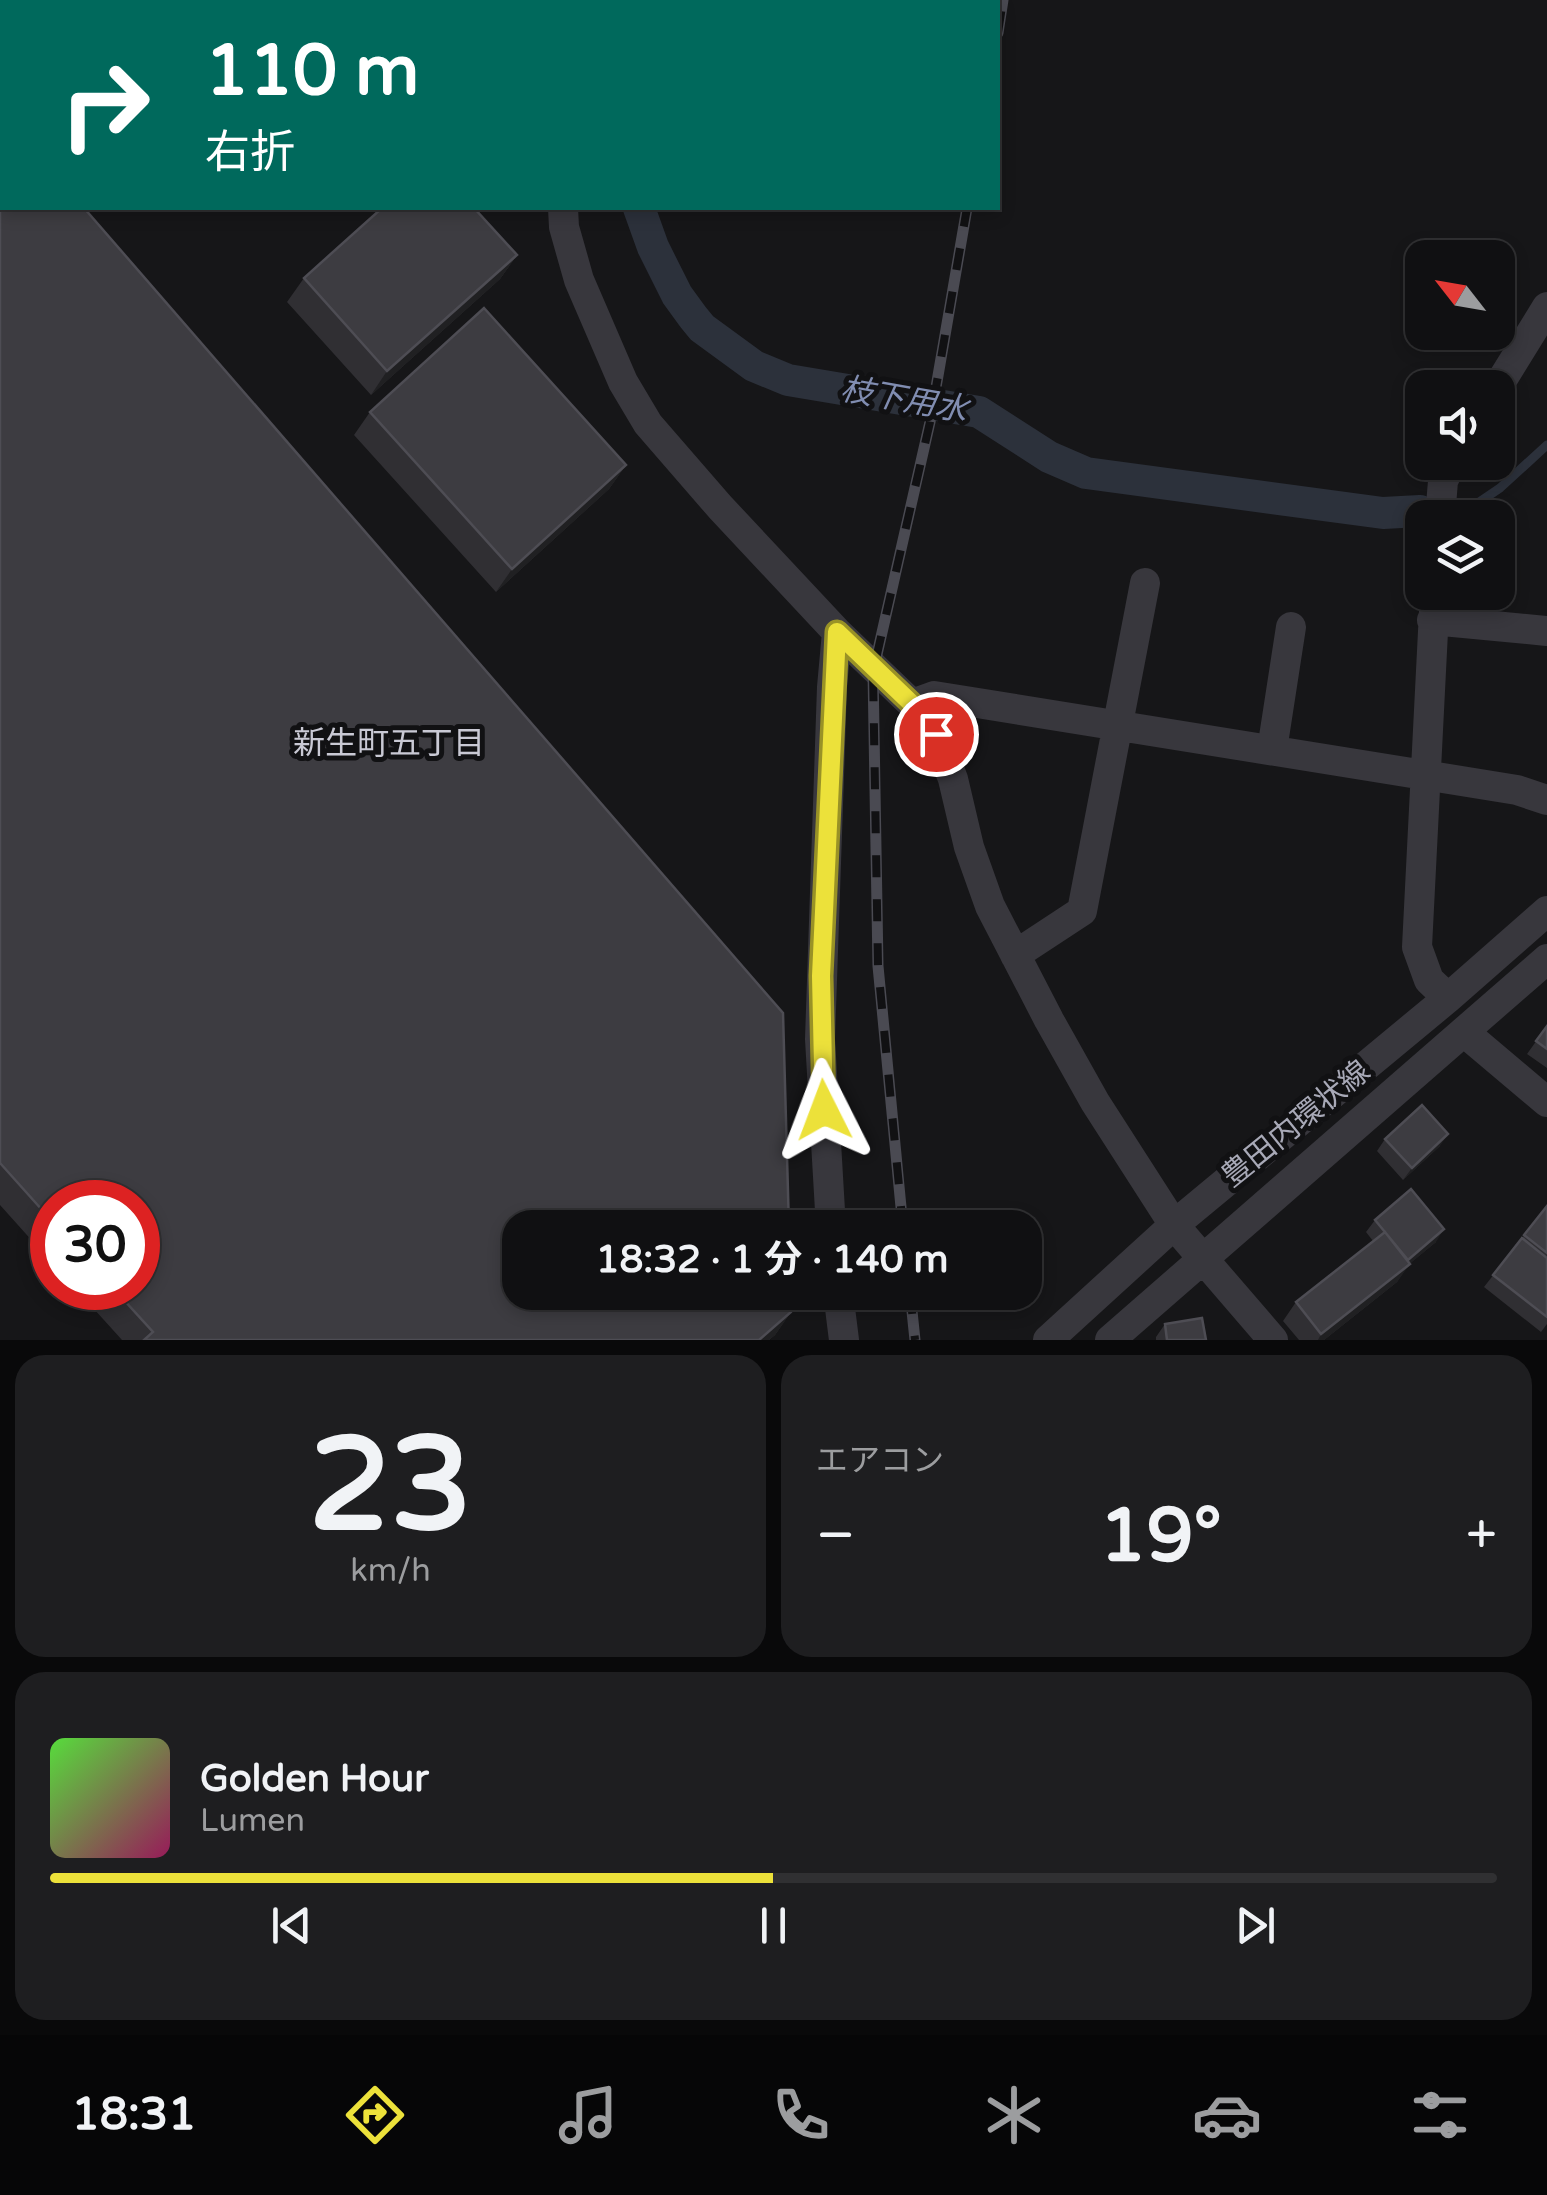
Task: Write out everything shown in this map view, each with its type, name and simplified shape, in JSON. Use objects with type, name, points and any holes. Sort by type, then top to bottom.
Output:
[{"type":"street","points":[[563,210],[564,227],[580,280],[622,382],[648,424],[682,466],[837,632],[912,704],[936,734],[953,778],[969,847],[990,906],[1095,1102],[1174,1225],[1273,1340]]},
{"type":"street","points":[[1507,370],[1547,307]]},
{"type":"street","points":[[1015,955],[1082,911],[1145,583]]},
{"type":"street","points":[[1434,610],[1417,947],[1429,980],[1448,998]]},
{"type":"street","points":[[1452,610],[1547,631]]},
{"type":"street","points":[[1272,750],[1290,627]]},
{"type":"street","points":[[831,1210],[820,1008],[837,632]]},
{"type":"street","points":[[912,704],[934,696],[1424,774],[1517,790],[1547,800]]},
{"type":"street","name":"豊田内環状線","points":[[1048,1340],[1174,1225],[1547,911]]},
{"type":"street","name":"豊田内環状線","points":[[1110,1340],[1547,959]]},
{"type":"street","points":[[1464,1032],[1547,1102]]},
{"type":"street","points":[[840,1310],[844,1340]]},
{"type":"building","points":[[0,210],[86,210],[783,1013],[788,1210],[502,1210],[502,1310],[791,1312],[759,1340],[144,1340],[153,1332],[133,1310],[160,1310],[160,1180],[30,1180],[30,1196],[0,1163]]},
{"type":"building","points":[[380,210],[476,210],[517,255],[387,371],[304,278]]},
{"type":"building","points":[[484,308],[626,465],[512,569],[370,412]]},
{"type":"building","points":[[1547,1026],[1547,1049],[1536,1041]]},
{"type":"building","points":[[1422,1105],[1448,1134],[1412,1168],[1385,1139]]},
{"type":"building","points":[[1411,1189],[1444,1229],[1408,1260],[1375,1220]]},
{"type":"building","points":[[1547,1206],[1547,1253],[1524,1235]]},
{"type":"building","points":[[1385,1232],[1410,1264],[1321,1334],[1296,1302]]},
{"type":"building","points":[[1522,1238],[1547,1258],[1547,1317],[1493,1275]]},
{"type":"building","points":[[1202,1318],[1206,1340],[1167,1340],[1165,1324]]},
{"type":"waterway","name":"枝下用水","points":[[640,210],[677,295],[702,328],[754,366],[788,380],[979,412],[1049,457],[1086,473],[1383,513],[1405,512]]},
{"type":"waterway","points":[[1482,500],[1547,445]]},
{"type":"railway","points":[[1000,20],[1003,0]]},
{"type":"railway","points":[[901,1210],[878,966],[873,672],[930,422],[967,210]]},
{"type":"railway","points":[[912,1310],[915,1340]]},
{"type":"district","name":"新生町五丁目","points":[[389,744]]},
{"type":"route","points":[[824,1110],[821,976],[837,632],[912,704],[936,734]]}]
